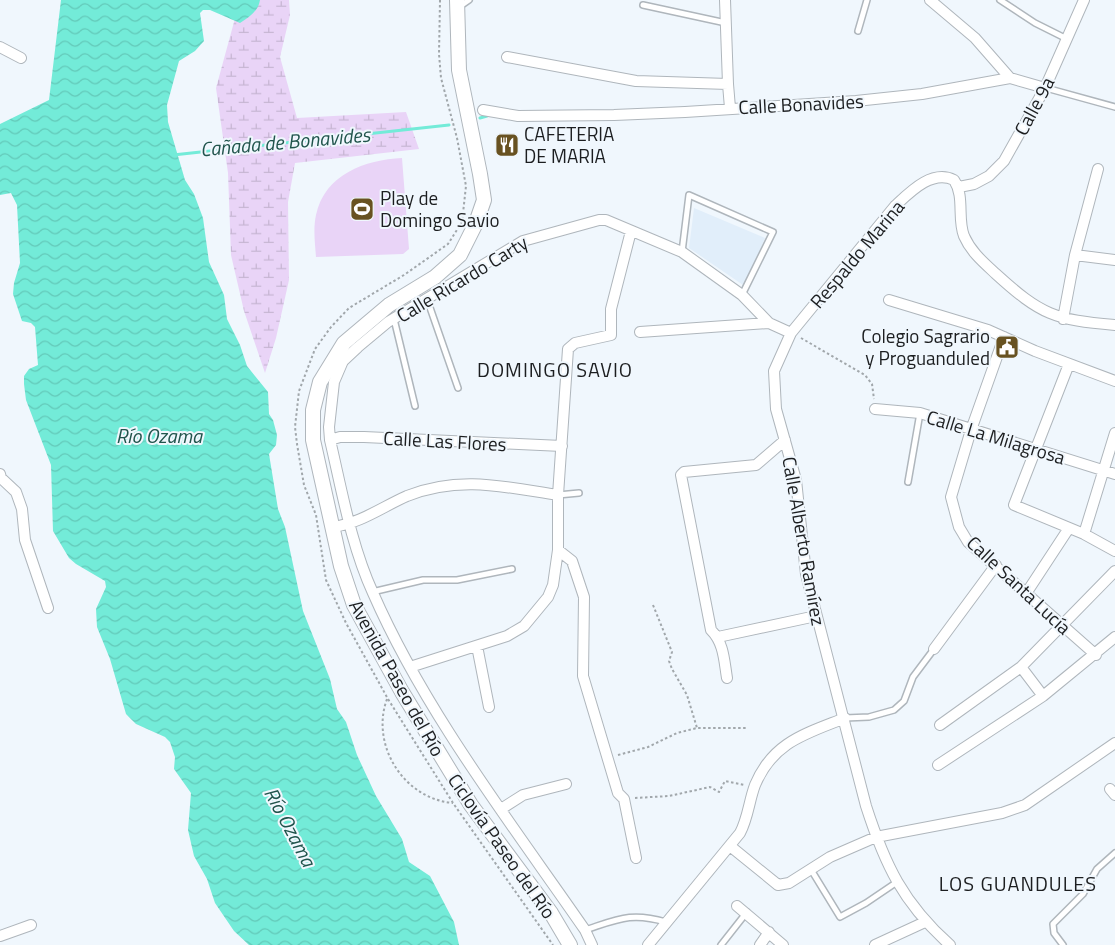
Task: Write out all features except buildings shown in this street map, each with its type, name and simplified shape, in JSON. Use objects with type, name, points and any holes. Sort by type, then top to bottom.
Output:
[{"type":"street","points":[[725,0],[730,108]]},
{"type":"street","points":[[930,0],[975,38],[1010,78]]},
{"type":"street","name":"Calle 9a","points":[[959,187],[974,184],[989,176],[1004,161],[1045,88],[1084,0]]},
{"type":"street","name":"Avenida Paseo del Río","points":[[457,4],[459,70],[484,200],[469,240],[460,256],[435,277],[388,305],[344,343],[320,382],[314,410],[313,440],[334,527],[341,566],[354,606],[402,692],[471,805],[551,913],[570,945]]},
{"type":"street","points":[[0,47],[21,58]]},
{"type":"street","points":[[507,57],[636,81],[728,84]]},
{"type":"street","name":"Calle Bonavides","points":[[483,110],[518,116],[605,116],[856,102],[922,94],[1010,78],[1045,88]]},
{"type":"street","points":[[1063,319],[1075,255],[1098,169]]},
{"type":"street","name":"Respaldo Marina","points":[[791,333],[895,206],[909,192],[929,179],[940,177],[954,180],[959,187]]},
{"type":"street","points":[[959,187],[961,221],[970,248],[1023,298],[1051,315],[1063,319],[1115,326]]},
{"type":"street","name":"Calle Ricardo Carty","points":[[330,440],[329,427],[334,382],[343,361],[394,319],[531,237],[599,220],[606,220],[682,252],[742,295],[770,323],[791,333]]},
{"type":"street","points":[[410,667],[507,636],[524,626],[542,607],[553,585],[558,550],[558,495],[568,349],[575,343],[611,335],[611,309],[631,231]]},
{"type":"street","points":[[1075,255],[1115,260]]},
{"type":"street","points":[[889,300],[988,330],[1115,381]]},
{"type":"street","points":[[640,332],[770,323]]},
{"type":"street","name":"Calle Alberto Ramírez","points":[[791,333],[774,371],[776,408],[796,480],[806,574],[816,616],[845,718],[866,806],[876,837],[897,882],[924,922],[950,945]]},
{"type":"street","name":"Calle Santa Lucía","points":[[1004,337],[971,430],[951,497],[952,504],[959,527],[968,542],[1027,592],[1096,655]]},
{"type":"street","points":[[1069,364],[1014,505],[1084,534],[1115,551]]},
{"type":"street","name":"Calle La Milagrosa","points":[[875,408],[920,413],[1115,474]]},
{"type":"street","points":[[1084,534],[1115,433]]},
{"type":"street","name":"Calle Las Flores","points":[[330,440],[340,437],[364,437],[562,446]]},
{"type":"street","name":"Avenida Paseo del Río","points":[[330,440],[350,524],[372,592],[410,667],[501,809],[585,930],[592,945]]},
{"type":"street","points":[[727,678],[723,651],[718,637],[711,630],[681,475],[684,472],[756,465],[785,440]]},
{"type":"street","points":[[0,477],[16,492],[22,509],[25,540],[48,608]]},
{"type":"street","points":[[334,527],[350,524],[408,496],[446,485],[478,482],[558,495]]},
{"type":"street","points":[[1027,592],[1070,528]]},
{"type":"street","points":[[558,550],[572,561],[584,597],[583,676],[618,793],[624,798],[636,858]]},
{"type":"street","points":[[934,649],[996,565]]},
{"type":"street","points":[[940,725],[1020,667],[1113,576]]},
{"type":"street","points":[[718,637],[816,616]]},
{"type":"street","points":[[938,765],[1043,696],[1096,655],[1115,637]]},
{"type":"street","points":[[477,646],[489,707]]},
{"type":"street","points":[[1020,667],[1043,696]]},
{"type":"street","points":[[648,945],[709,868],[730,846],[746,822],[755,786],[768,761],[782,747],[797,738],[845,718]]},
{"type":"street","points":[[730,846],[778,885],[789,883],[810,868],[876,837],[1002,813],[1025,805],[1115,743]]},
{"type":"street","points":[[501,809],[531,791],[566,784]]},
{"type":"street","points":[[737,906],[747,912],[783,945]]},
{"type":"street","points":[[875,945],[924,922]]},
{"type":"street","points":[[0,936],[31,925]]},
{"type":"street","points":[[760,945],[769,932]]},
{"type":"lane","points":[[457,4],[469,0]]},
{"type":"lane","points":[[858,31],[867,0]]},
{"type":"lane","points":[[1000,0],[1035,23],[1067,39]]},
{"type":"lane","points":[[643,5],[726,23]]},
{"type":"lane","name":"Calle Bonavides","points":[[1045,88],[1115,107]]},
{"type":"lane","points":[[682,252],[690,195],[773,232],[742,295]]},
{"type":"lane","points":[[427,299],[458,388]]},
{"type":"lane","points":[[394,319],[415,406]]},
{"type":"lane","points":[[908,482],[920,413]]},
{"type":"lane","points":[[558,495],[579,493]]},
{"type":"lane","points":[[372,592],[423,580],[457,580],[512,569]]},
{"type":"lane","points":[[845,718],[869,717],[894,710],[904,701],[913,677],[934,649]]},
{"type":"lane","points":[[1063,945],[1054,933],[1053,924],[1083,894],[1097,869],[1115,853]]},
{"type":"lane","points":[[810,868],[840,917],[866,904],[897,882]]},
{"type":"lane","points":[[720,945],[747,912]]},
{"type":"lane","points":[[585,930],[636,916],[667,922]]},
{"type":"path","name":"Ciclovía Paseo del Río","points":[[440,0],[438,54],[441,78],[457,138],[466,186],[462,222],[448,244],[404,275],[349,308],[331,327],[315,349],[299,391],[296,427],[300,470],[316,515],[326,580],[346,623],[388,699],[453,803],[553,945]]},
{"type":"path","points":[[791,333],[809,341],[865,375],[872,384],[875,408]]},
{"type":"path","points":[[653,605],[672,652],[669,661],[687,695],[697,728]]},
{"type":"path","points":[[388,699],[382,714],[383,741],[396,771],[413,787],[433,799],[453,803]]},
{"type":"path","points":[[608,758],[648,747],[677,733],[697,728],[746,728]]},
{"type":"path","points":[[624,798],[669,796],[710,787],[719,792],[724,781],[755,786]]},
{"type":"shaded area","points":[[694,208],[765,238],[746,287],[689,248]]},
{"type":"green space","points":[[240,0],[289,0],[290,15],[280,57],[297,118],[406,112],[419,149],[295,163],[288,202],[289,280],[276,338],[265,373],[244,311],[231,255],[228,173],[216,88]]},
{"type":"green space","name":"Play de Domingo Savio","points":[[402,158],[409,249],[403,254],[316,257],[314,231],[316,215],[328,189],[337,179],[361,166],[388,159]]},
{"type":"water","name":"Río Ozama","points":[[61,0],[260,0],[255,11],[240,23],[210,10],[203,10],[200,13],[204,41],[195,51],[179,61],[167,105],[168,122],[185,180],[194,194],[203,218],[209,262],[224,295],[227,319],[240,345],[247,366],[268,392],[269,414],[273,420],[277,435],[276,445],[269,454],[278,509],[285,527],[303,611],[330,679],[337,709],[346,722],[357,755],[376,796],[402,839],[409,862],[430,876],[454,922],[459,945],[249,945],[234,931],[215,903],[207,879],[194,856],[188,830],[191,793],[174,769],[175,757],[170,742],[165,737],[136,724],[126,714],[110,659],[97,627],[96,609],[106,587],[105,581],[69,558],[53,531],[51,465],[26,400],[24,384],[24,376],[29,369],[38,365],[35,327],[31,323],[22,321],[13,294],[20,263],[17,205],[11,193],[0,195],[0,124],[49,100]]},
{"type":"waterway","name":"Cañada de Bonavides","points":[[480,118],[487,116]]},
{"type":"waterway","name":"Cañada de Bonavides","points":[[173,155],[449,125]]},
{"type":"place","name":"CAFETERIA DE MARIA","points":[[507,145]]},
{"type":"place","name":"Play de Domingo Savio","points":[[362,209]]},
{"type":"place","name":"Colegio Sagrario y Proguanduled","points":[[1007,347]]},
{"type":"district","name":"DOMINGO SAVIO","points":[[555,370]]},
{"type":"district","name":"LOS GUANDULES","points":[[1018,884]]}]
